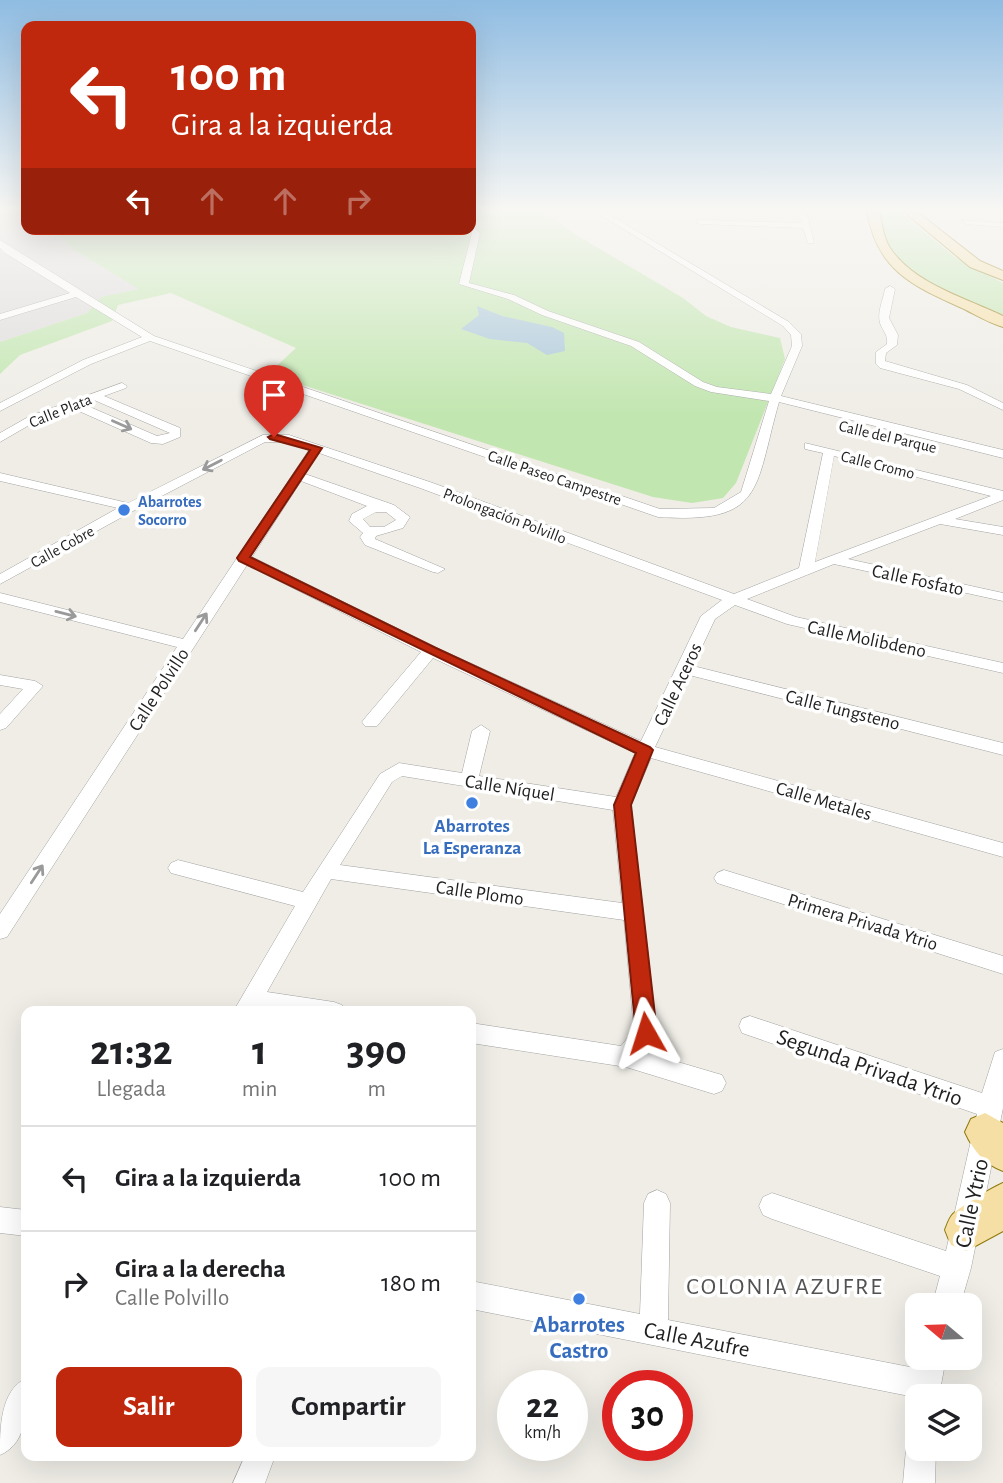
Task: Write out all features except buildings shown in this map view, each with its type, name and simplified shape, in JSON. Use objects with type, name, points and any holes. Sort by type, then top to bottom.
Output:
[{"type":"main road","points":[[921,280],[1003,322]]},
{"type":"main road","points":[[961,1249],[1003,1204]]},
{"type":"street","name":"Calle Paseo Campestre","points":[[53,280],[150,338],[658,513],[715,513],[737,505],[747,493],[774,404],[797,346],[796,334],[786,324],[713,280]]},
{"type":"street","name":"Calle del Parque","points":[[465,280],[464,284],[511,297],[545,313],[635,344],[699,384],[715,390],[878,429],[1003,463]]},
{"type":"street","points":[[890,289],[883,315],[884,326],[893,335],[892,345],[881,352],[880,362],[884,366],[963,387],[1003,407]]},
{"type":"street","points":[[0,317],[76,295]]},
{"type":"street","points":[[0,408],[87,362],[150,338]]},
{"type":"street","name":"Calle Plata","points":[[0,438],[34,418],[122,386]]},
{"type":"street","points":[[73,404],[155,440],[163,440],[176,434],[176,431],[94,396]]},
{"type":"street","name":"Calle del Parque","points":[[878,429],[1003,454]]},
{"type":"street","name":"Prolongación Polvillo","points":[[274,437],[316,448],[425,485],[733,600]]},
{"type":"street","name":"Calle Cobre","points":[[0,580],[130,507],[263,439],[274,437]]},
{"type":"street","points":[[809,446],[829,452]]},
{"type":"street","name":"Calle Polvillo","points":[[3,923],[316,448]]},
{"type":"street","name":"Calle Cromo","points":[[806,570],[829,452],[1003,496]]},
{"type":"street","points":[[297,475],[401,513],[403,521],[394,528],[373,531],[361,528],[356,521],[357,517],[366,510],[381,507]]},
{"type":"street","points":[[0,477],[130,507]]},
{"type":"street","name":"Calle Aceros","points":[[626,1057],[646,1033],[622,805],[709,615],[733,600],[806,570],[1003,496]]},
{"type":"street","points":[[939,520],[1003,531]]},
{"type":"street","points":[[373,531],[368,537],[370,542],[438,569]]},
{"type":"street","name":"Calle Metales","points":[[243,558],[431,651],[645,750],[1003,850]]},
{"type":"street","name":"Calle Fosfato","points":[[834,560],[1003,597]]},
{"type":"street","points":[[0,597],[187,645]]},
{"type":"street","name":"Calle Molibdeno","points":[[733,600],[792,621],[1003,668]]},
{"type":"street","points":[[372,722],[431,651]]},
{"type":"street","name":"Calle Tungsteno","points":[[684,669],[1003,750]]},
{"type":"street","points":[[0,680],[35,686],[0,724]]},
{"type":"street","points":[[469,780],[481,731]]},
{"type":"street","name":"Calle Níquel","points":[[326,871],[386,778],[399,769],[622,805]]},
{"type":"street","points":[[178,868],[308,901]]},
{"type":"street","points":[[248,1005],[326,871]]},
{"type":"street","name":"Calle Plomo","points":[[326,871],[634,913]]},
{"type":"street","name":"Primera Privada Ytrio","points":[[724,878],[1003,965]]},
{"type":"street","name":"Segunda Privada Ytrio","points":[[750,1027],[993,1130]]},
{"type":"street","points":[[476,1033],[626,1057],[714,1083]]},
{"type":"street","name":"Calle Ytrio","points":[[949,1293],[993,1130],[1003,1059]]},
{"type":"street","points":[[654,1331],[657,1203]]},
{"type":"street","points":[[772,1206],[961,1249]]},
{"type":"street","points":[[0,1220],[21,1222]]},
{"type":"street","name":"Calle Azufre","points":[[476,1296],[654,1331],[926,1379]]},
{"type":"street","points":[[0,1440],[21,1402]]},
{"type":"street","points":[[249,1483],[258,1461]]},
{"type":"street","points":[[919,1483],[920,1461]]},
{"type":"shaded area","points":[[0,280],[125,280],[140,289],[101,297],[87,313],[0,342]]},
{"type":"green space","points":[[124,280],[653,280],[706,316],[731,327],[780,338],[785,359],[736,483],[723,498],[692,503],[653,497],[268,374],[296,348],[171,293],[118,305],[112,321],[20,355],[0,374],[0,342],[87,313],[101,297],[139,289]]},
{"type":"green space","points":[[998,280],[1003,283],[1003,316],[957,297],[926,281]]},
{"type":"water","points":[[477,306],[502,316],[552,327],[564,333],[565,351],[547,355],[527,343],[490,339],[461,329],[479,315]]},
{"type":"place","name":"Abarrotes Socorro","points":[[124,510]]},
{"type":"place","name":"Abarrotes La Esperanza","points":[[472,803]]},
{"type":"place","name":"Abarrotes Castro","points":[[579,1299]]},
{"type":"district","name":"COLONIA AZUFRE","points":[[785,1286]]},
{"type":"route","points":[[274,437],[316,448],[243,558],[431,651],[645,750],[622,805],[646,1033]]}]
